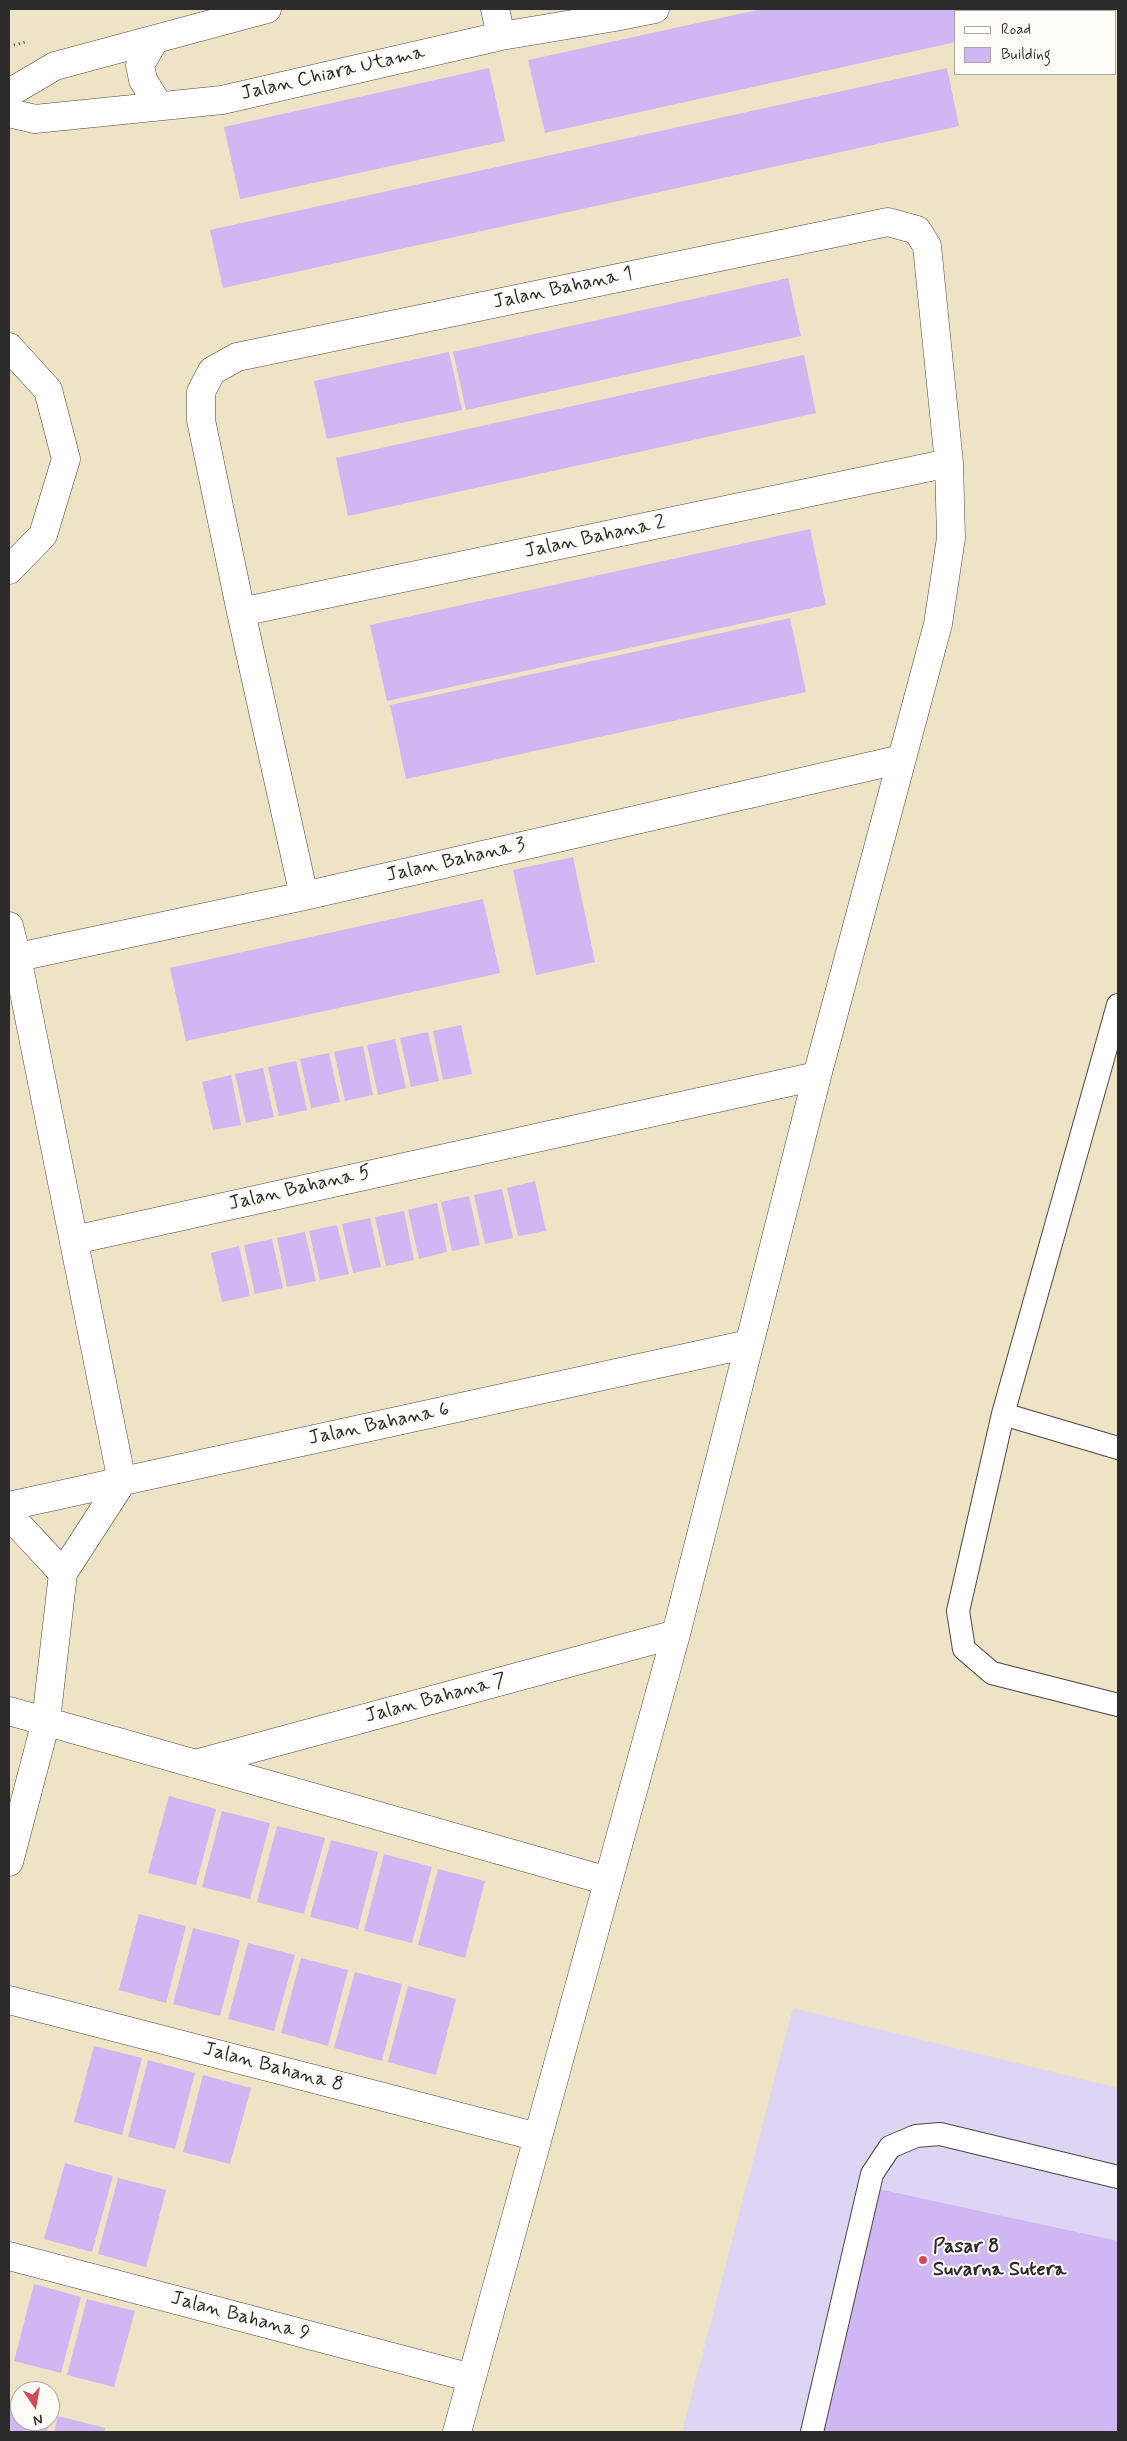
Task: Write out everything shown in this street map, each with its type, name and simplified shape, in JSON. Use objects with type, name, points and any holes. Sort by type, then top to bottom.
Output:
[{"type":"street","points":[[9,93],[55,66],[154,41],[267,9]]},
{"type":"street","points":[[495,9],[501,36]]},
{"type":"street","name":"Jalan Chiara Utama","points":[[9,113],[35,119],[222,100],[501,36],[655,9]]},
{"type":"street","points":[[154,41],[140,65],[143,80],[159,106]]},
{"type":"street","name":"Jalan Bahana 1","points":[[241,612],[201,420],[201,392],[212,371],[237,357],[888,222],[917,230],[926,246],[948,463]]},
{"type":"street","points":[[9,347],[48,390],[66,459],[43,535],[9,570]]},
{"type":"street","points":[[457,2432],[676,1634],[817,1076],[938,624],[951,538],[948,463]]},
{"type":"street","name":"Jalan Bahana 2","points":[[241,612],[948,463]]},
{"type":"street","points":[[241,612],[304,896]]},
{"type":"street","name":"Jalan Bahana 3","points":[[13,958],[304,896],[902,759]]},
{"type":"street","points":[[9,926],[13,958],[74,1240],[122,1482],[62,1573],[46,1721],[9,1862]]},
{"type":"street","name":"Jalan Bahana 5","points":[[74,1240],[817,1076]]},
{"type":"street","name":"Jalan Bahana 6","points":[[9,1506],[749,1344]]},
{"type":"street","points":[[9,1515],[62,1573]]},
{"type":"street","name":"Jalan Bahana 7","points":[[196,1764],[676,1634]]},
{"type":"street","points":[[9,1710],[608,1882]]},
{"type":"street","name":"Jalan Bahana 8","points":[[9,2000],[538,2137]]},
{"type":"street","name":"Jalan Bahana 9","points":[[9,2256],[472,2378]]},
{"type":"lane","points":[[1118,1005],[1003,1414],[958,1611],[964,1649],[992,1673],[1118,1705]]},
{"type":"lane","points":[[1003,1414],[1118,1448]]},
{"type":"lane","points":[[812,2432],[872,2174],[890,2147],[916,2136],[940,2134],[1118,2177]]},
{"type":"shaded area","name":"Pasar 8 Suvarna Sutera","points":[[793,2008],[1118,2088],[1118,2432],[682,2432]]},
{"type":"building","points":[[762,9],[1012,10],[954,10],[954,42],[545,133],[528,60]]},
{"type":"building","points":[[489,68],[505,141],[240,199],[224,127]]},
{"type":"building","points":[[947,68],[959,126],[223,288],[210,230]]},
{"type":"building","points":[[788,278],[801,336],[466,410],[453,352]]},
{"type":"building","points":[[449,352],[462,410],[327,439],[314,381]]},
{"type":"building","points":[[804,355],[816,413],[348,516],[336,458]]},
{"type":"building","points":[[810,529],[826,605],[387,701],[370,625]]},
{"type":"building","points":[[790,618],[806,692],[406,779],[390,705]]},
{"type":"building","points":[[573,857],[595,962],[536,975],[513,870]]},
{"type":"building","points":[[483,899],[500,973],[186,1041],[170,968]]},
{"type":"building","points":[[461,1025],[472,1074],[443,1080],[433,1031]]},
{"type":"building","points":[[428,1032],[439,1081],[411,1087],[400,1038]]},
{"type":"building","points":[[395,1039],[406,1088],[378,1095],[367,1045]]},
{"type":"building","points":[[363,1046],[373,1095],[345,1101],[334,1052]]},
{"type":"building","points":[[329,1053],[340,1102],[311,1108],[300,1059]]},
{"type":"building","points":[[296,1061],[307,1110],[279,1116],[268,1067]]},
{"type":"building","points":[[263,1068],[274,1117],[246,1123],[235,1074]]},
{"type":"building","points":[[231,1075],[241,1125],[213,1130],[202,1082]]},
{"type":"building","points":[[535,1181],[546,1231],[518,1236],[507,1188]]},
{"type":"building","points":[[502,1189],[513,1238],[485,1244],[474,1195]]},
{"type":"building","points":[[469,1196],[480,1245],[452,1251],[441,1202]]},
{"type":"building","points":[[437,1203],[447,1252],[419,1259],[408,1210]]},
{"type":"building","points":[[404,1211],[414,1260],[386,1266],[375,1217]]},
{"type":"building","points":[[370,1218],[381,1267],[353,1273],[342,1224]]},
{"type":"building","points":[[337,1225],[349,1274],[320,1280],[309,1231]]},
{"type":"building","points":[[305,1232],[316,1281],[287,1287],[277,1238]]},
{"type":"building","points":[[272,1239],[283,1288],[255,1294],[244,1245]]},
{"type":"building","points":[[239,1246],[250,1296],[222,1302],[211,1253]]},
{"type":"building","points":[[169,1796],[216,1809],[196,1885],[148,1873]]},
{"type":"building","points":[[222,1811],[270,1823],[250,1899],[202,1887]]},
{"type":"building","points":[[277,1826],[325,1838],[304,1914],[257,1902]]},
{"type":"building","points":[[331,1840],[378,1852],[358,1929],[310,1917]]},
{"type":"building","points":[[384,1854],[432,1867],[412,1943],[364,1931]]},
{"type":"building","points":[[438,1869],[485,1881],[465,1958],[418,1945]]},
{"type":"building","points":[[139,1914],[186,1926],[166,2003],[119,1990]]},
{"type":"building","points":[[193,1928],[240,1940],[220,2016],[173,2004]]},
{"type":"building","points":[[248,1943],[295,1955],[274,2031],[228,2019]]},
{"type":"building","points":[[301,1958],[348,1970],[328,2046],[281,2033]]},
{"type":"building","points":[[355,1972],[402,1984],[382,2061],[334,2048]]},
{"type":"building","points":[[408,1986],[456,1999],[436,2075],[388,2062]]},
{"type":"building","points":[[94,2046],[142,2058],[122,2135],[74,2122]]},
{"type":"building","points":[[148,2060],[195,2073],[175,2149],[128,2137]]},
{"type":"building","points":[[203,2075],[251,2088],[230,2164],[183,2152]]},
{"type":"building","points":[[65,2163],[113,2176],[92,2252],[44,2239]]},
{"type":"building","points":[[118,2178],[166,2190],[146,2267],[98,2254]]},
{"type":"building","points":[[869,2187],[1118,2241],[1118,2432],[815,2432]]},
{"type":"building","points":[[34,2284],[81,2297],[61,2373],[14,2361]]},
{"type":"building","points":[[87,2299],[135,2311],[114,2387],[67,2375]]},
{"type":"building","points":[[9,2403],[10,2431],[47,2431],[47,2432],[9,2432]]},
{"type":"building","points":[[60,2417],[105,2428],[104,2432],[54,2432],[60,2431]]},
{"type":"place","name":"Pasar 8 Suvarna Sutera","points":[[923,2260]]}]
